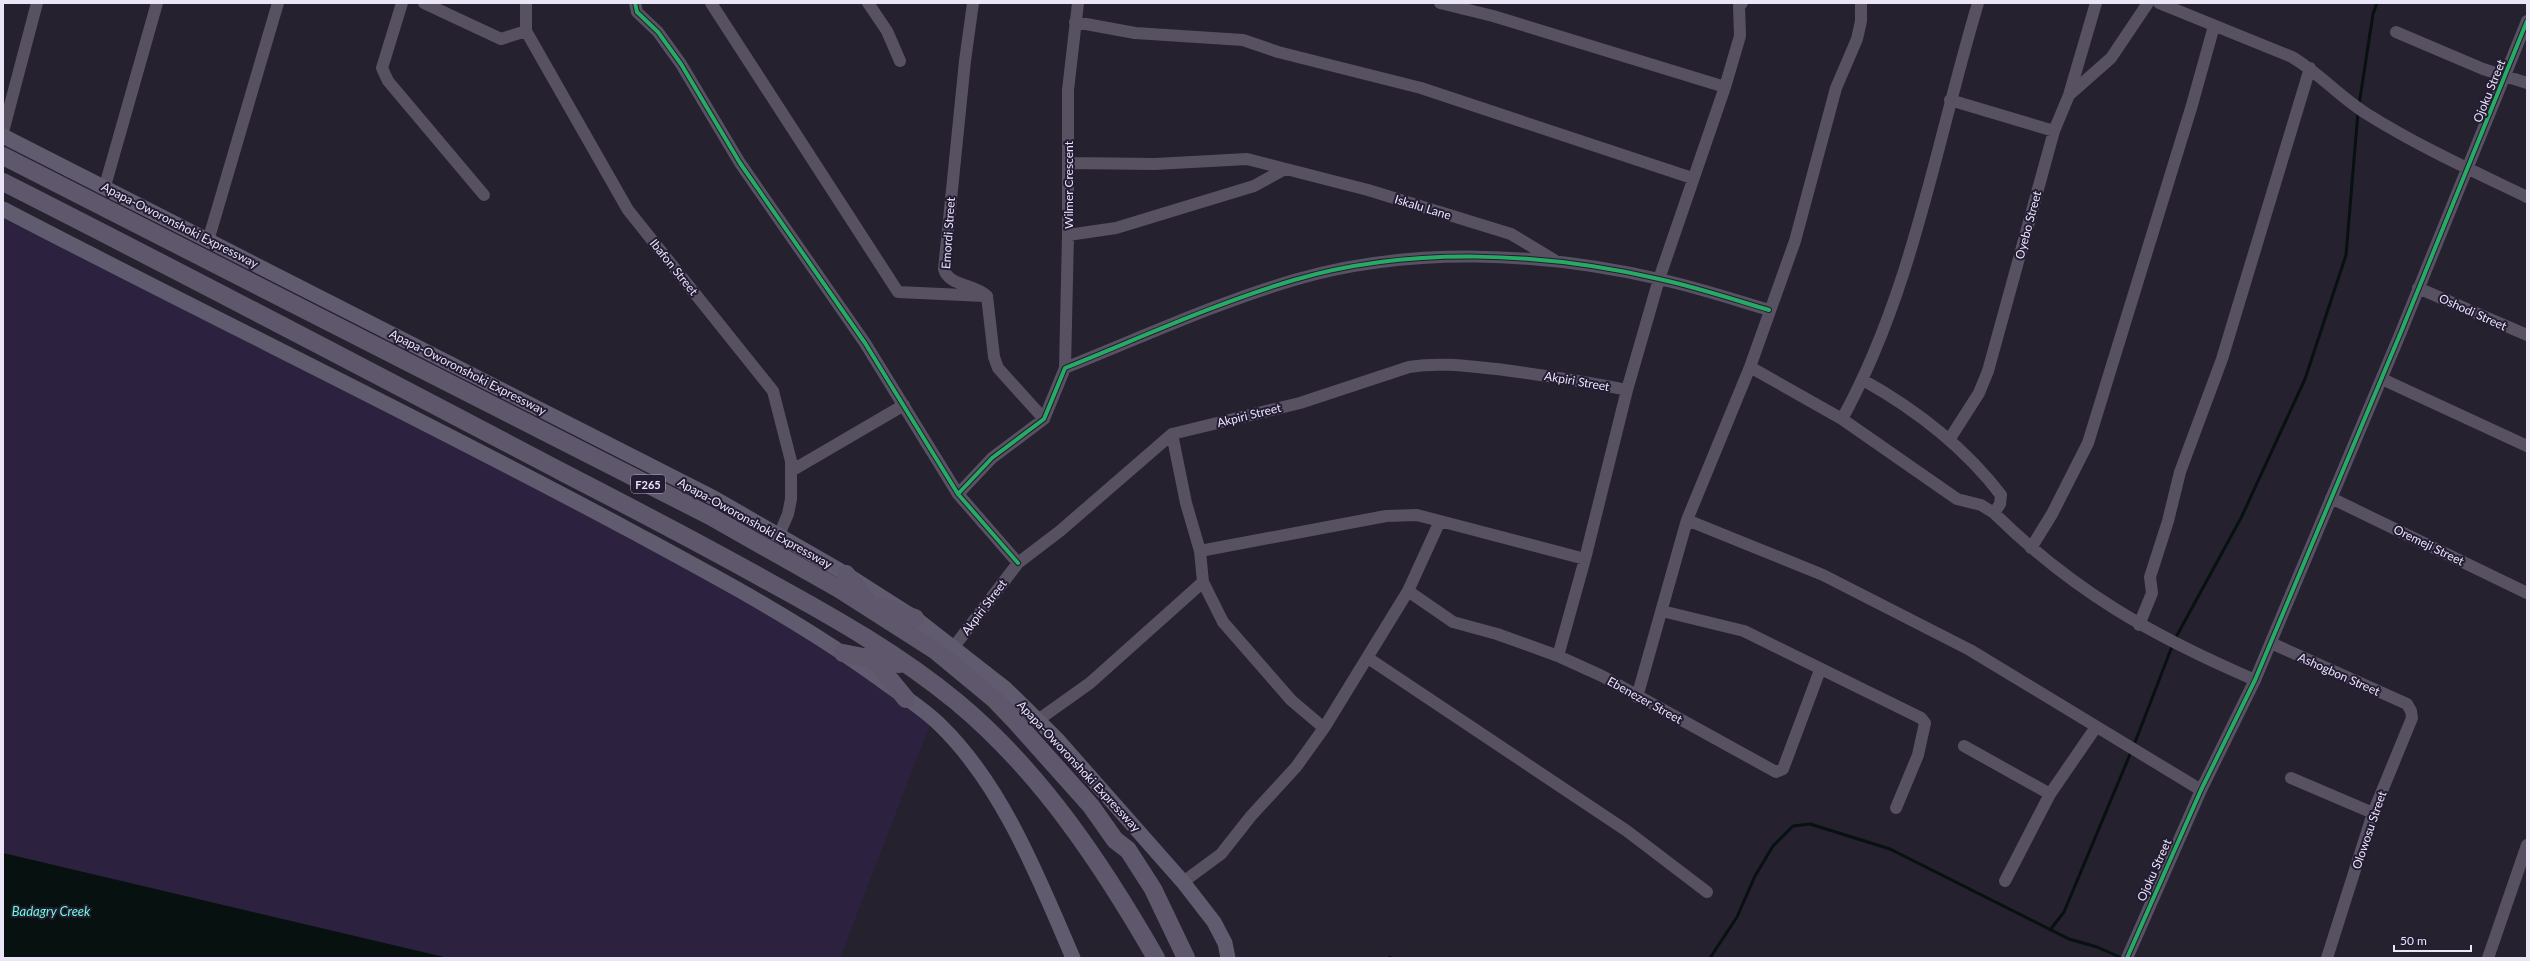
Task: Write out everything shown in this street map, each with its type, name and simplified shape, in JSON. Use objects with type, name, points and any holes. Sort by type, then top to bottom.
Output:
[{"type":"highway","name":"Apapa-Oworonshoki Expressway","points":[[3,156],[710,516],[842,581],[908,623],[936,651],[994,699],[1091,806],[1114,840],[1128,850],[1153,890],[1184,953]]},
{"type":"highway","name":"F265","points":[[3,182],[689,537],[853,629],[926,678],[958,702],[1007,748],[1054,802],[1117,890],[1156,958]]},
{"type":"highway","points":[[842,581],[869,602],[908,623]]},
{"type":"highway","points":[[853,629],[873,659],[906,699]]},
{"type":"highway","points":[[843,653],[901,664],[926,678]]},
{"type":"main road","name":"Apapa-Oworonshoki Expressway","points":[[3,136],[105,186],[208,241],[714,498],[779,535],[842,581]]},
{"type":"main road","points":[[3,209],[579,503],[781,613],[843,653],[941,726],[973,764],[999,804],[1038,877],[1073,958]]},
{"type":"main road","name":"Apapa-Oworonshoki Expressway","points":[[908,623],[953,648],[1006,689],[1038,720],[1183,882],[1214,922],[1225,943],[1228,958]]},
{"type":"street","points":[[3,132],[37,3]]},
{"type":"street","points":[[105,186],[157,3]]},
{"type":"street","points":[[208,241],[278,3]]},
{"type":"street","points":[[402,3],[382,68],[388,81],[484,195]]},
{"type":"street","points":[[424,3],[501,39],[526,31]]},
{"type":"street","name":"Ibafon Street","points":[[526,3],[526,31],[628,210],[773,391],[791,461],[791,499],[788,514],[779,535]]},
{"type":"street","points":[[634,3],[637,12],[658,32],[681,64],[740,163],[865,343],[958,494],[1018,562]]},
{"type":"street","points":[[711,3],[898,292],[987,296],[994,357],[998,368],[1044,419]]},
{"type":"street","points":[[868,3],[887,30],[900,61]]},
{"type":"street","name":"Emordi Street","points":[[973,3],[965,61],[944,269],[950,278],[983,291],[987,296]]},
{"type":"street","name":"Wilmer Crescent","points":[[1065,368],[1069,163],[1068,90],[1078,3]]},
{"type":"street","points":[[1440,3],[1494,16],[1725,87]]},
{"type":"street","points":[[1637,697],[1687,520],[1750,367],[1769,310],[1795,241],[1829,121],[1836,88],[1857,39],[1861,21],[1861,3]]},
{"type":"street","points":[[1842,419],[1863,380],[1906,270],[1924,206],[1950,100],[1978,3]]},
{"type":"street","name":"Oyebo Street","points":[[1948,440],[1979,393],[1988,371],[2054,131],[2069,95],[2096,3]]},
{"type":"street","points":[[2069,95],[2111,58],[2148,3]]},
{"type":"street","points":[[2159,3],[2292,57],[2310,68],[2346,99],[2367,114],[2468,169],[2527,197]]},
{"type":"street","points":[[1558,656],[1585,559],[1627,390],[1659,279],[1692,178],[1725,87],[1740,36],[1740,4]]},
{"type":"street","name":"Ojoku Street","points":[[2128,956],[2201,790],[2256,680],[2382,379],[2527,21]]},
{"type":"street","points":[[1075,22],[1135,33],[1243,40],[1278,52],[1421,88],[1692,178]]},
{"type":"street","points":[[2031,548],[2052,514],[2088,443],[2192,105],[2214,26]]},
{"type":"street","points":[[2396,32],[2527,83]]},
{"type":"street","points":[[2139,625],[2152,593],[2150,577],[2168,521],[2180,472],[2222,359],[2310,68]]},
{"type":"street","points":[[1950,100],[2054,131]]},
{"type":"street","name":"Iskalu Lane","points":[[1069,163],[1155,164],[1239,159],[1368,190],[1511,234],[1554,260]]},
{"type":"street","points":[[1068,235],[1116,228],[1254,186],[1285,169]]},
{"type":"street","points":[[958,494],[992,458],[1044,419],[1065,368],[1209,310],[1309,277],[1383,261],[1429,256],[1554,260],[1659,279],[1769,310]]},
{"type":"street","name":"Oshodi Street","points":[[2418,288],[2527,335]]},
{"type":"street","name":"Akpiri Street","points":[[953,648],[1018,562],[1060,531],[1172,434],[1300,403],[1409,367],[1427,364],[1450,364],[1564,377],[1627,390]]},
{"type":"street","points":[[1750,367],[1842,419],[1957,498],[1981,505],[1994,513],[2031,548],[2064,576],[2139,625],[2190,652],[2256,680]]},
{"type":"street","points":[[2382,379],[2527,446]]},
{"type":"street","points":[[1863,380],[1895,398],[1948,440],[1985,474],[2001,495],[2000,504],[1994,513]]},
{"type":"street","points":[[791,471],[904,405]]},
{"type":"street","points":[[1172,434],[1186,503],[1200,551],[1203,582],[1223,622],[1292,700],[1324,728]]},
{"type":"street","name":"Oremeji Street","points":[[2331,498],[2527,593]]},
{"type":"street","points":[[1200,551],[1386,516],[1417,515],[1585,559]]},
{"type":"street","points":[[1687,520],[1823,575],[1970,650],[2201,790]]},
{"type":"street","points":[[1183,882],[1221,854],[1251,816],[1296,767],[1324,728],[1408,591],[1440,521]]},
{"type":"street","points":[[1038,720],[1090,683],[1203,582]]},
{"type":"street","name":"Ebenezer Street","points":[[1408,591],[1453,622],[1497,634],[1558,656],[1602,676],[1637,697],[1734,747],[1776,772],[1780,772],[1783,769],[1820,670]]},
{"type":"street","points":[[1662,611],[1744,631],[1820,670],[1921,718],[1925,723],[1918,755],[1896,808]]},
{"type":"street","name":"Ashogbon Street","points":[[2271,643],[2407,704]]},
{"type":"street","points":[[1368,658],[1627,831],[1707,892]]},
{"type":"street","name":"Olowosu Street","points":[[2327,958],[2373,813],[2412,718],[2412,711],[2407,704]]},
{"type":"street","points":[[2006,881],[2050,794],[2096,727]]},
{"type":"street","points":[[1964,746],[2050,794]]},
{"type":"street","points":[[2291,778],[2373,813]]},
{"type":"street","points":[[2488,958],[2527,845]]},
{"type":"shaded area","points":[[3,204],[719,576],[931,722],[840,958],[448,958],[3,853]]},
{"type":"water","name":"Badagry Creek","points":[[3,853],[448,958],[3,958]]},
{"type":"waterway","points":[[2359,105],[2373,14],[2377,3]]},
{"type":"waterway","points":[[2175,639],[2241,518],[2305,379],[2346,255],[2358,112]]},
{"type":"waterway","points":[[2134,745],[2173,644]]},
{"type":"waterway","points":[[2050,930],[2064,912],[2131,752]]},
{"type":"waterway","points":[[1710,958],[1737,917],[1755,876],[1773,846],[1793,826],[1810,824],[1890,849],[2069,939],[2097,947],[2122,958]]},
{"type":"cycle path","points":[[635,3],[637,12],[658,32],[681,64],[740,163],[865,343],[958,494],[1018,563]]},
{"type":"cycle path","points":[[2127,958],[2201,790],[2255,680],[2401,332],[2527,21]]},
{"type":"cycle path","points":[[958,494],[992,458],[1044,419],[1065,368],[1178,321],[1236,299],[1294,280],[1338,269],[1384,262],[1430,258],[1523,258],[1569,263],[1659,279],[1700,289],[1769,310]]}]
